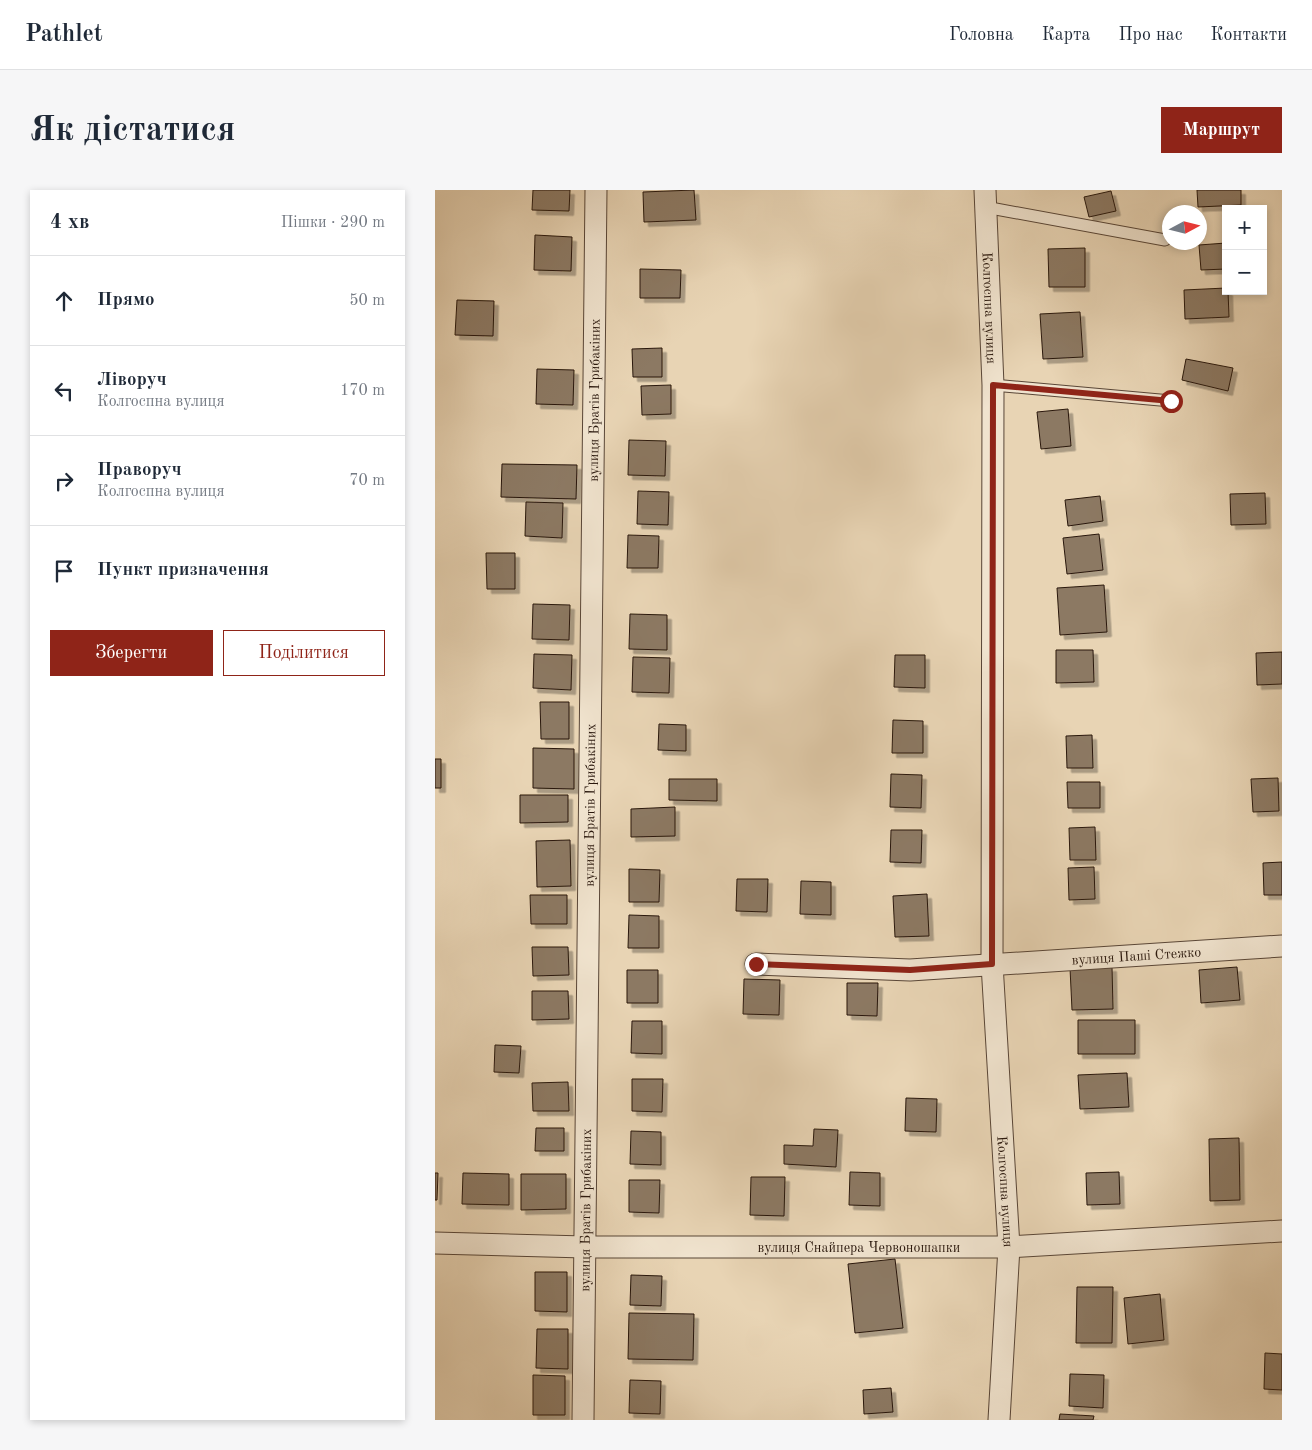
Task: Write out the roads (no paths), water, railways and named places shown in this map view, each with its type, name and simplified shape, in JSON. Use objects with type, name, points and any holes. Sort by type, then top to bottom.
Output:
[{"type":"street","name":"вулиця Братів Грибакіних","points":[[583,1420],[597,190]]},
{"type":"street","name":"Колгоспна вулиця","points":[[985,199],[993,385],[992,964],[1009,1247],[999,1420]]},
{"type":"street","name":"вулиця Паші Стежко","points":[[992,964],[1282,946]]},
{"type":"street","points":[[756,964],[910,970],[992,964]]},
{"type":"street","name":"вулиця Снайпера Червоношапки","points":[[435,1243],[585,1247],[1009,1247],[1282,1231]]},
{"type":"lane","points":[[985,199],[1162,239]]},
{"type":"lane","points":[[993,385],[1171,401]]}]
